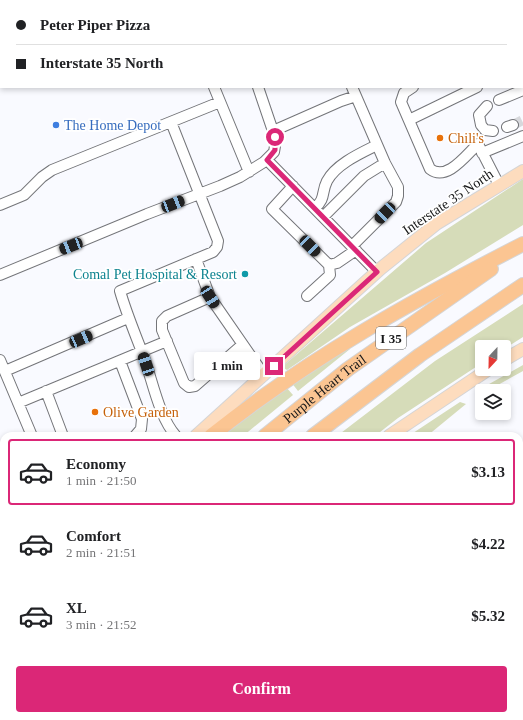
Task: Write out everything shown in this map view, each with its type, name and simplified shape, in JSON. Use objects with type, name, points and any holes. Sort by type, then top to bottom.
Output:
[{"type":"highway","points":[[216,432],[247,407],[334,348],[444,284],[523,244]]},
{"type":"highway","name":"Purple Heart Trail","points":[[270,432],[348,369],[409,325],[523,248]]},
{"type":"highway","name":"I 35","points":[[318,432],[427,350],[523,285]]},
{"type":"main road","name":"Interstate 35 North","points":[[200,432],[377,272],[436,224],[523,171]]},
{"type":"main road","points":[[511,356],[523,349]]},
{"type":"main road","points":[[395,432],[479,376]]},
{"type":"street","points":[[214,88],[249,172]]},
{"type":"street","points":[[0,275],[240,177],[267,160],[274,152],[276,140],[258,88]]},
{"type":"street","points":[[411,88],[406,91],[401,99],[428,166],[436,172],[447,172],[478,144],[499,185]]},
{"type":"street","points":[[409,120],[456,92],[473,88]]},
{"type":"street","points":[[499,100],[523,90]]},
{"type":"street","points":[[273,131],[342,101],[354,92],[385,163],[398,187],[396,202],[354,248],[337,263],[329,265]]},
{"type":"street","points":[[0,205],[24,195],[42,177],[52,170],[220,102]]},
{"type":"street","points":[[487,106],[479,115],[481,125],[485,130],[493,131]]},
{"type":"street","points":[[171,122],[218,244],[213,252],[120,291],[128,318],[142,351],[163,413],[174,432]]},
{"type":"street","points":[[482,153],[523,136]]},
{"type":"street","points":[[315,208],[322,200],[326,182],[332,173],[377,145]]},
{"type":"street","points":[[267,160],[377,272]]},
{"type":"street","points":[[323,217],[364,176],[385,163]]},
{"type":"street","points":[[293,186],[272,209],[329,265],[330,275],[307,296]]},
{"type":"street","points":[[196,259],[210,297],[264,375]]},
{"type":"street","points":[[210,297],[165,317],[162,321],[161,327],[183,381],[187,386],[191,387],[197,385],[242,345]]},
{"type":"street","points":[[5,371],[128,318]]},
{"type":"street","points":[[18,403],[167,341]]},
{"type":"street","points":[[0,360],[30,432]]},
{"type":"street","points":[[120,361],[142,419],[142,429],[139,432]]},
{"type":"street","points":[[46,391],[61,432]]},
{"type":"green space","points":[[523,179],[523,225],[445,273],[350,327],[287,370],[282,367],[426,243]]},
{"type":"green space","points":[[523,304],[523,337],[511,345],[511,340],[475,340],[475,368],[398,418],[380,432],[342,432],[435,361]]},
{"type":"green space","points":[[346,346],[350,349],[298,391],[291,382]]},
{"type":"green space","points":[[523,365],[523,371],[500,384],[489,384],[503,376],[511,376],[511,372]]},
{"type":"green space","points":[[286,387],[293,395],[248,432],[227,432]]},
{"type":"green space","points":[[460,402],[466,404],[432,432],[415,432]]},
{"type":"tunnel","points":[[513,125],[523,120]]},
{"type":"place","name":"The Home Depot","points":[[56,125]]},
{"type":"place","name":"Chili's","points":[[440,138]]},
{"type":"place","name":"Comal Pet Hospital & Resort","points":[[245,274]]},
{"type":"place","name":"Olive Garden","points":[[95,412]]},
{"type":"route","points":[[274,366],[358,291],[377,272],[267,160],[275,150],[275,137]]}]
